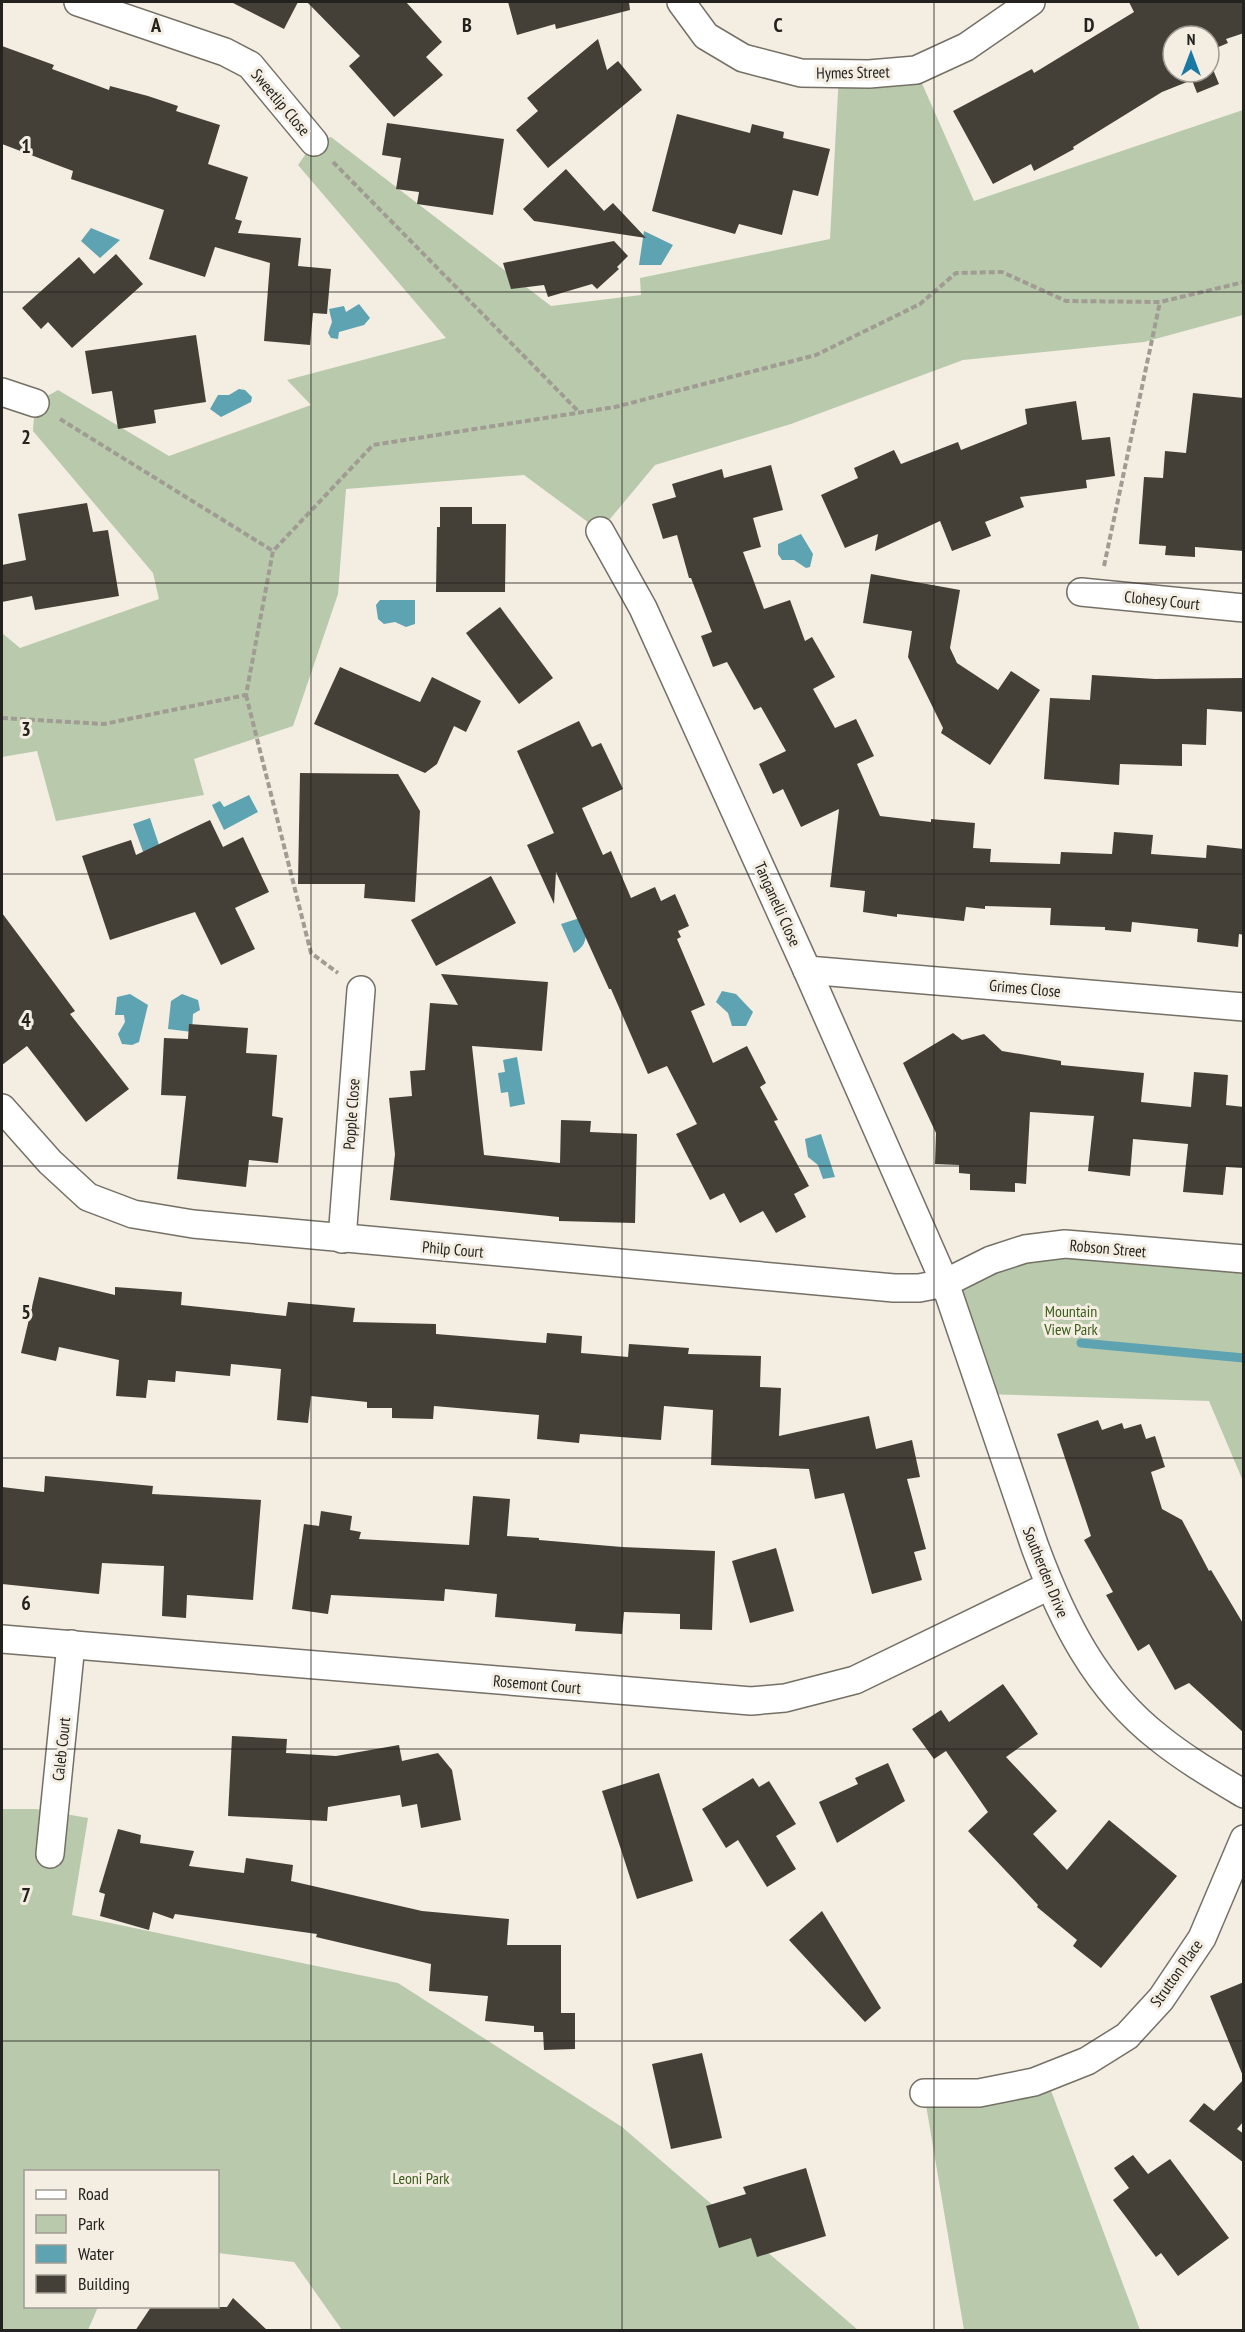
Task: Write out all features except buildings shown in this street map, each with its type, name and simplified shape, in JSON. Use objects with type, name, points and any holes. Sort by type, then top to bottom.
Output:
[{"type":"street","name":"Sweetlip Close","points":[[78,2],[225,52],[250,65],[314,142]]},
{"type":"street","name":"Hymes Street","points":[[681,2],[706,36],[743,58],[801,73],[869,74],[916,70],[966,47],[1030,2]]},
{"type":"street","points":[[2,392],[35,404]]},
{"type":"street","name":"Tanganelli Close","points":[[600,531],[644,608],[945,1283]]},
{"type":"street","name":"Clohesy Court","points":[[1090,592],[1244,608]]},
{"type":"street","name":"Grimes Close","points":[[807,970],[1244,1007]]},
{"type":"street","name":"Popple Close","points":[[342,1239],[360,990]]},
{"type":"street","name":"Philp Court","points":[[2,1108],[50,1162],[88,1197],[133,1214],[193,1224],[342,1239],[894,1288],[919,1288],[945,1283]]},
{"type":"street","name":"Robson Street","points":[[945,1283],[1025,1249],[1065,1244],[1244,1259]]},
{"type":"street","name":"Southerden Drive","points":[[945,1283],[1049,1586],[1074,1638],[1100,1677],[1126,1708],[1157,1737],[1192,1763],[1244,1794]]},
{"type":"street","name":"Rosemont Court","points":[[2,1639],[751,1701],[785,1698],[855,1680],[1049,1586]]},
{"type":"street","name":"Caleb Court","points":[[50,1854],[71,1644]]},
{"type":"street","name":"Strutton Place","points":[[924,2093],[979,2092],[1034,2082],[1086,2061],[1127,2036],[1161,2000],[1202,1938],[1244,1839]]},
{"type":"path","points":[[314,142],[580,413]]},
{"type":"path","points":[[360,990],[310,953],[246,695],[273,551],[373,445],[615,407],[816,355],[920,304],[956,273],[1002,272],[1066,301],[1160,302],[1244,282]]},
{"type":"path","points":[[1090,592],[1160,302]]},
{"type":"path","points":[[35,404],[273,551]]},
{"type":"path","points":[[2,718],[104,724],[246,695]]},
{"type":"green space","points":[[916,70],[974,201],[1243,110],[1243,315],[1144,342],[963,360],[791,424],[655,465],[600,531],[524,475],[346,489],[338,594],[293,726],[194,759],[204,795],[56,821],[37,751],[2,757],[2,633],[20,648],[159,599],[153,573],[33,431],[35,403],[58,390],[169,456],[311,405],[287,380],[446,338],[298,165],[314,142],[331,137],[551,306],[641,295],[640,278],[830,239],[839,74]]},
{"type":"green space","name":"Mountain View Park","points":[[1062,1244],[1243,1262],[1243,1481],[1209,1401],[983,1394],[945,1283]]},
{"type":"green space","name":"Leoni Park","points":[[2,1809],[36,1809],[88,1818],[72,1915],[398,1983],[622,2127],[858,2330],[342,2330],[294,2262],[219,2253],[219,2170],[24,2170],[24,2308],[98,2308],[88,2330],[2,2330]]},
{"type":"green space","points":[[1046,2077],[1140,2330],[964,2330],[924,2093]]},
{"type":"water","points":[[91,228],[120,240],[100,258],[81,241]]},
{"type":"water","points":[[644,231],[673,245],[661,265],[639,265]]},
{"type":"water","points":[[359,304],[370,318],[364,325],[339,332],[338,339],[331,338],[328,333],[332,322],[329,309],[344,306],[346,312]]},
{"type":"water","points":[[239,389],[245,390],[252,397],[251,402],[221,417],[210,409],[218,395],[229,395]]},
{"type":"water","points":[[801,534],[813,554],[810,567],[806,568],[794,560],[782,560],[778,554],[778,544]]},
{"type":"water","points":[[380,600],[415,600],[415,624],[406,627],[395,622],[384,624],[378,619],[376,605]]},
{"type":"water","points":[[249,795],[258,812],[224,830],[212,805],[220,801],[224,807]]},
{"type":"water","points":[[150,818],[161,851],[145,857],[133,824]]},
{"type":"water","points":[[583,917],[585,942],[574,953],[561,924]]},
{"type":"water","points":[[722,991],[736,994],[753,1012],[746,1026],[732,1026],[728,1013],[716,1002]]},
{"type":"water","points":[[130,994],[148,1005],[139,1042],[132,1045],[122,1044],[118,1034],[125,1022],[124,1015],[115,1015],[117,997]]},
{"type":"water","points":[[182,994],[198,1000],[200,1010],[193,1014],[192,1032],[168,1029],[171,1001]]},
{"type":"water","points":[[517,1057],[525,1104],[510,1107],[508,1092],[501,1093],[498,1073],[505,1072],[503,1060]]},
{"type":"water","points":[[821,1134],[835,1177],[823,1179],[818,1165],[808,1157],[805,1139]]},
{"type":"waterway","points":[[1081,1343],[1244,1358]]}]
